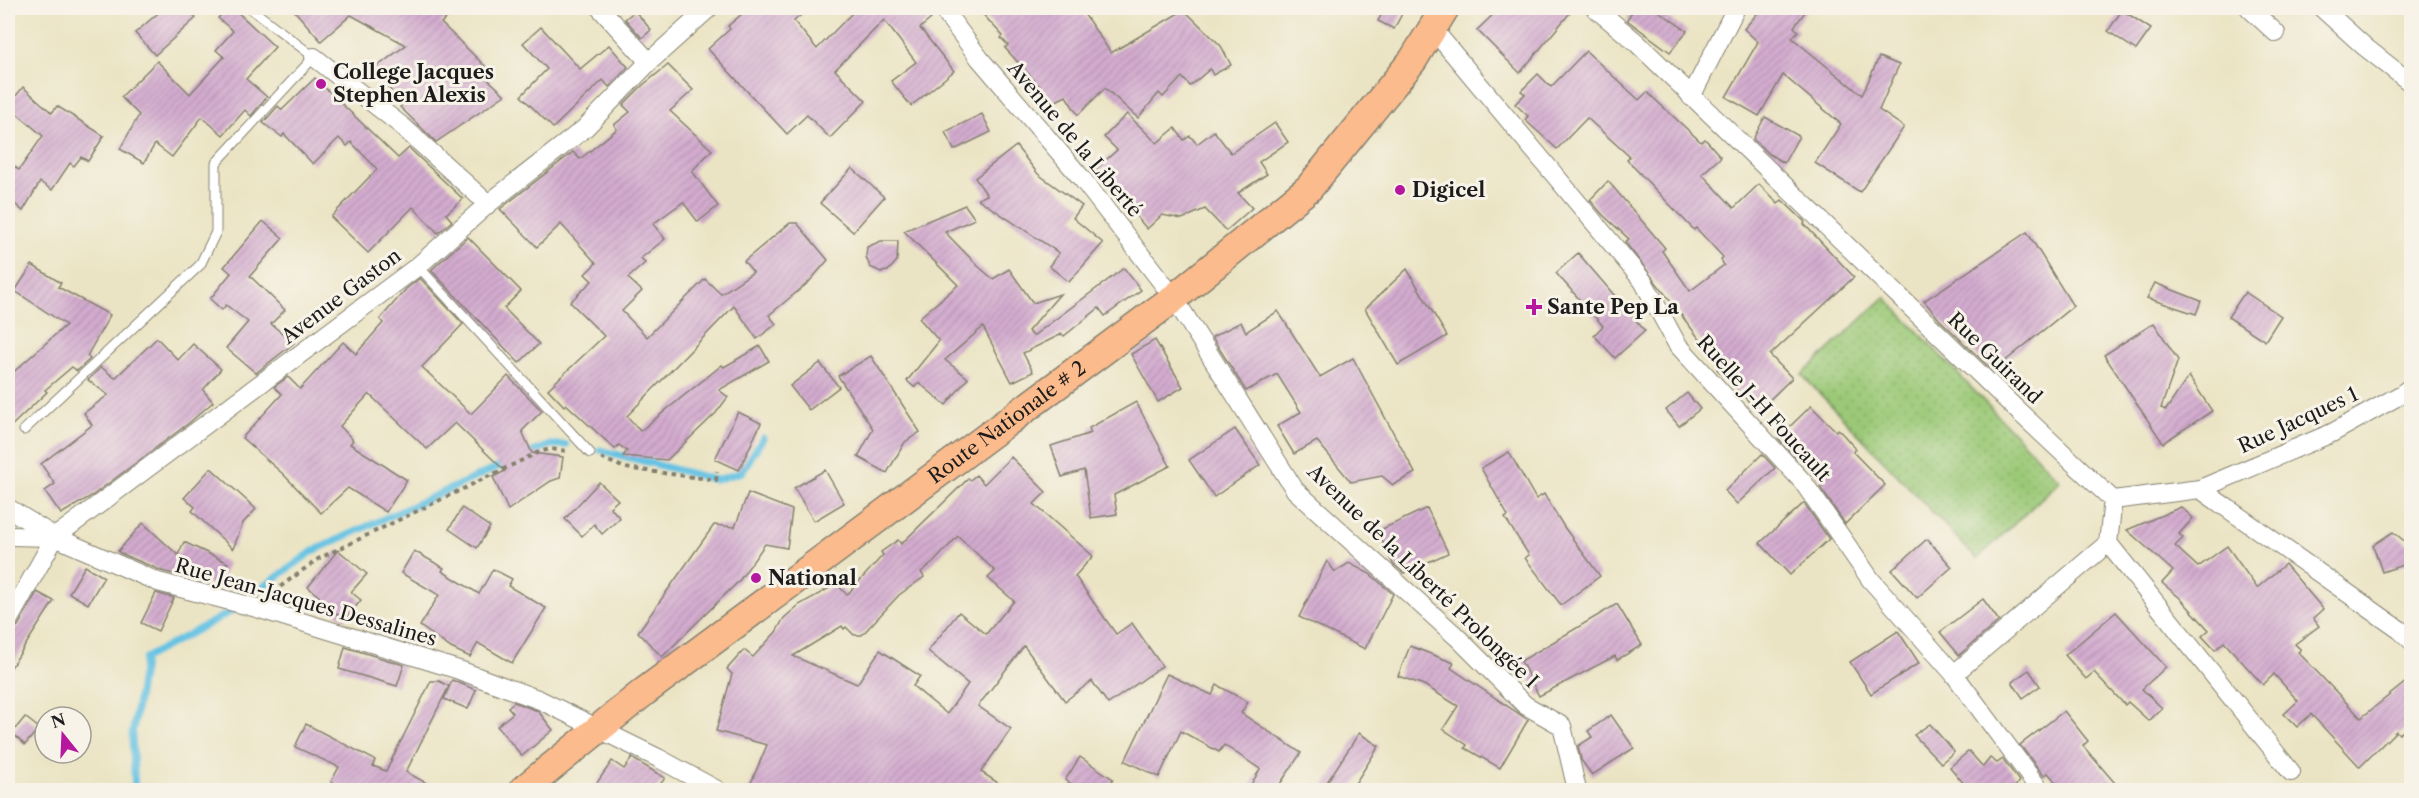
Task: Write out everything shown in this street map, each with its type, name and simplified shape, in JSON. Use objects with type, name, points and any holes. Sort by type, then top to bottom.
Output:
[{"type":"main road","name":"Route Nationale # 2","points":[[523,790],[596,729],[1174,298],[1309,188],[1413,60],[1438,18]]},
{"type":"street","points":[[600,8],[649,62]]},
{"type":"street","name":"Avenue Gaston","points":[[8,621],[55,537],[418,266],[488,204],[585,128],[649,62],[710,8]]},
{"type":"street","name":"Avenue de la Liberté","points":[[942,8],[980,59],[1083,180],[1174,298]]},
{"type":"street","name":"Rue Guirand","points":[[1595,8],[1637,43],[2113,500]]},
{"type":"street","points":[[1692,97],[1736,8]]},
{"type":"street","points":[[2249,8],[2276,33]]},
{"type":"street","points":[[2331,11],[2412,84]]},
{"type":"street","name":"Ruelle J-H Foucault","points":[[1438,18],[1642,281],[1677,344],[1803,482],[1871,580],[1954,674],[2040,790]]},
{"type":"street","points":[[314,57],[402,126],[488,204]]},
{"type":"street","name":"Avenue de la Liberté Prolongée I","points":[[1174,298],[1295,490],[1457,637],[1526,705],[1562,726],[1577,790]]},
{"type":"street","name":"Rue Jacques 1","points":[[2200,489],[2332,433],[2402,394],[2412,386]]},
{"type":"street","points":[[1954,674],[2108,543],[2113,500],[2200,489],[2408,632]]},
{"type":"street","name":"Rue Jean-Jacques Dessalines","points":[[8,508],[55,537],[158,582],[253,607],[459,670],[540,700],[717,790]]},
{"type":"street","points":[[8,536],[55,537]]},
{"type":"street","points":[[2108,543],[2291,772]]},
{"type":"lane","points":[[24,430],[200,265],[216,232],[216,163],[314,57],[250,8]]},
{"type":"lane","points":[[418,266],[590,453]]},
{"type":"path","points":[[253,607],[318,559],[539,452],[550,449],[590,453],[625,468],[716,480],[717,471]]},
{"type":"green space","points":[[1885,297],[2060,481],[1977,559],[1802,375]]},
{"type":"building","points":[[164,8],[187,8],[196,18],[155,55],[135,33]]},
{"type":"building","points":[[228,8],[233,8],[275,47],[246,79],[267,97],[251,116],[245,110],[223,135],[202,117],[172,157],[155,144],[144,163],[120,149],[139,115],[121,97],[157,61],[190,94],[224,57],[216,50],[233,31],[218,18]]},
{"type":"building","points":[[292,8],[458,8],[441,23],[486,67],[481,73],[505,95],[436,142],[400,107],[402,105],[374,69],[406,45],[351,15],[321,41]]},
{"type":"building","points":[[749,8],[809,8],[794,21],[817,49],[857,8],[921,8],[931,19],[920,28],[954,71],[911,106],[891,81],[916,62],[884,20],[835,70],[866,101],[830,138],[807,115],[787,134],[708,49],[730,29],[728,26]]},
{"type":"building","points":[[977,8],[1080,8],[1111,53],[1184,10],[1221,46],[1231,65],[1213,75],[1210,69],[1190,86],[1182,77],[1163,97],[1159,93],[1138,118],[1105,88],[1078,115],[1066,96],[1054,102],[1005,48],[1008,45],[1001,38],[1003,36]]},
{"type":"building","points":[[1385,8],[1405,8],[1394,29],[1378,21]]},
{"type":"building","points":[[1500,8],[1574,8],[1520,73],[1477,30]]},
{"type":"building","points":[[1634,8],[1654,8],[1687,31],[1670,52],[1627,20]]},
{"type":"building","points":[[1762,8],[1808,8],[1794,27],[1798,31],[1792,38],[1862,95],[1879,57],[1899,65],[1879,110],[1904,127],[1860,192],[1815,163],[1841,124],[1783,75],[1759,116],[1726,97],[1758,42],[1744,29]]},
{"type":"building","points":[[2122,10],[2151,29],[2136,50],[2108,31]]},
{"type":"building","points":[[635,11],[651,30],[642,38],[625,19]]},
{"type":"building","points":[[541,27],[580,69],[609,45],[628,67],[609,87],[603,80],[553,128],[521,96],[547,69],[523,43]]},
{"type":"building","points":[[1586,51],[1639,100],[1647,92],[1701,142],[1705,139],[1721,157],[1702,174],[1734,208],[1759,184],[1778,204],[1782,200],[1805,222],[1804,224],[1854,277],[1770,355],[1792,378],[1758,411],[1717,369],[1718,363],[1625,242],[1629,239],[1590,200],[1608,181],[1665,248],[1662,251],[1690,291],[1724,265],[1721,260],[1723,257],[1627,160],[1630,157],[1587,118],[1557,149],[1525,120],[1528,116],[1515,104],[1525,94],[1521,91],[1538,74],[1551,87]]},
{"type":"building","points":[[668,65],[693,90],[670,111],[712,150],[692,171],[718,206],[698,222],[683,202],[653,224],[665,239],[641,258],[645,263],[628,278],[642,291],[622,311],[647,337],[705,279],[721,294],[753,272],[744,261],[790,223],[797,223],[828,260],[809,282],[769,315],[776,324],[757,339],[734,306],[627,416],[640,431],[722,365],[724,367],[760,346],[769,361],[719,390],[728,397],[716,413],[667,460],[623,456],[627,451],[619,445],[615,449],[566,404],[564,406],[548,389],[604,336],[570,302],[592,281],[585,274],[596,263],[561,224],[537,247],[500,209],[573,152],[580,159],[617,129],[614,125],[630,112],[623,105]]},
{"type":"building","points":[[315,78],[398,158],[409,148],[463,199],[446,214],[452,221],[438,233],[413,207],[368,253],[331,217],[377,169],[351,142],[347,146],[339,138],[313,164],[284,134],[282,137],[263,123],[278,106],[282,110]]},
{"type":"building","points":[[23,87],[52,113],[57,106],[104,136],[88,161],[81,157],[74,166],[70,163],[52,190],[40,182],[23,211],[8,198],[8,161],[19,170],[43,136],[8,106]]},
{"type":"building","points":[[982,114],[991,132],[954,150],[945,132]]},
{"type":"building","points":[[1127,114],[1157,143],[1175,128],[1184,140],[1190,136],[1197,144],[1214,131],[1231,153],[1275,123],[1288,142],[1259,162],[1267,174],[1238,193],[1252,208],[1226,231],[1205,209],[1182,219],[1162,215],[1147,229],[1096,169],[1117,150],[1104,137]]},
{"type":"building","points":[[1765,117],[1799,136],[1784,163],[1769,154],[1753,139]]},
{"type":"building","points":[[1016,146],[1038,174],[1082,206],[1073,218],[1103,243],[1069,282],[1049,266],[1059,253],[978,199],[987,195],[975,178]]},
{"type":"building","points":[[852,168],[884,197],[853,232],[820,203]]},
{"type":"building","points":[[965,205],[975,219],[945,232],[978,266],[993,279],[1009,269],[1033,303],[1060,294],[1028,331],[1033,336],[1124,268],[1141,290],[1105,316],[1099,308],[1064,336],[1062,334],[1023,353],[1033,372],[1012,382],[983,327],[945,360],[968,378],[946,405],[919,383],[914,387],[907,381],[939,341],[919,318],[958,285],[904,231]]},
{"type":"building","points":[[263,221],[283,238],[250,276],[285,310],[271,324],[294,343],[256,373],[226,348],[248,322],[226,305],[222,310],[210,299],[231,273],[224,267]]},
{"type":"building","points":[[2027,232],[2073,306],[1993,371],[1939,319],[1924,301]]},
{"type":"building","points":[[468,237],[521,291],[504,308],[539,344],[519,363],[431,270]]},
{"type":"building","points":[[881,241],[898,241],[897,261],[888,271],[881,272],[870,267],[866,257],[867,247]]},
{"type":"building","points":[[1578,253],[1645,331],[1615,358],[1594,335],[1603,326],[1556,273]]},
{"type":"building","points":[[32,265],[61,283],[58,287],[110,315],[87,356],[90,359],[77,371],[72,367],[45,390],[47,392],[8,429],[8,377],[66,325],[15,291]]},
{"type":"building","points":[[1407,269],[1447,336],[1398,365],[1365,309]]},
{"type":"building","points":[[420,278],[463,324],[422,367],[471,414],[508,376],[542,411],[522,431],[532,453],[563,457],[560,478],[551,481],[508,510],[493,477],[505,471],[455,423],[427,449],[369,394],[340,426],[353,440],[350,444],[407,480],[386,512],[348,488],[321,513],[283,474],[242,438],[282,394],[274,387],[288,377],[300,389],[343,342],[356,354],[383,323],[380,319],[406,289]]},
{"type":"building","points":[[2155,283],[2201,301],[2196,314],[2147,298]]},
{"type":"building","points":[[2245,292],[2281,316],[2265,341],[2228,317]]},
{"type":"building","points":[[1278,311],[1320,377],[1353,358],[1415,473],[1393,485],[1382,476],[1351,482],[1317,441],[1294,454],[1277,426],[1301,412],[1277,374],[1246,391],[1212,337],[1241,322],[1246,332]]},
{"type":"building","points":[[2154,323],[2178,360],[2161,408],[2166,410],[2189,376],[2212,411],[2163,443],[2104,355]]},
{"type":"building","points":[[157,338],[178,360],[193,344],[221,369],[203,390],[213,402],[189,423],[93,495],[61,514],[45,491],[55,484],[41,464],[92,425],[84,413],[108,395],[88,380],[101,367],[115,378]]},
{"type":"building","points":[[1155,340],[1183,387],[1158,402],[1131,354]]},
{"type":"building","points":[[871,356],[920,432],[905,442],[887,473],[858,457],[873,429],[838,376]]},
{"type":"building","points":[[820,363],[839,387],[809,410],[790,386]]},
{"type":"building","points":[[1687,393],[1700,409],[1679,426],[1666,410]]},
{"type":"building","points":[[1136,402],[1170,466],[1114,495],[1117,514],[1091,518],[1084,470],[1062,477],[1051,446],[1091,433],[1089,428]]},
{"type":"building","points":[[1811,406],[1836,431],[1838,429],[1856,449],[1853,452],[1885,485],[1845,524],[1820,487],[1824,484],[1800,456],[1797,459],[1778,438]]},
{"type":"building","points":[[738,412],[761,423],[739,470],[715,459]]},
{"type":"building","points":[[1235,429],[1260,465],[1214,497],[1189,460]]},
{"type":"building","points":[[1509,452],[1536,499],[1544,494],[1564,527],[1600,576],[1561,605],[1525,558],[1529,555],[1505,518],[1508,516],[1481,468]]},
{"type":"building","points":[[1762,454],[1775,468],[1737,504],[1725,491]]},
{"type":"building","points":[[1011,457],[1046,492],[1034,504],[1093,556],[1075,576],[1116,634],[1132,623],[1162,666],[1108,704],[1092,681],[1065,701],[1024,646],[978,706],[1011,729],[981,772],[1009,790],[748,790],[767,745],[716,731],[732,674],[727,669],[744,650],[753,657],[776,632],[784,618],[799,605],[828,589],[835,582],[847,595],[883,555],[881,552],[898,540],[901,544],[968,479],[976,475],[984,484]],"holes":[[[958,536],[995,571],[988,578],[1014,601],[986,634],[959,612],[928,651],[968,684],[947,714],[913,686],[920,676],[880,650],[857,684],[793,656],[842,626],[854,635],[862,635],[899,595],[924,577],[921,572],[933,563]]]},
{"type":"building","points":[[211,468],[256,509],[243,523],[233,549],[192,511],[195,507],[184,498]]},
{"type":"building","points":[[825,470],[844,503],[814,521],[794,488]]},
{"type":"building","points":[[599,482],[618,500],[610,507],[620,518],[602,534],[594,524],[582,536],[565,519]]},
{"type":"building","points":[[748,493],[792,510],[787,548],[765,544],[739,581],[662,657],[638,632],[714,525],[735,527]]},
{"type":"building","points":[[1804,503],[1829,539],[1790,575],[1760,543]]},
{"type":"building","points":[[2181,507],[2193,518],[2179,534],[2183,538],[2175,546],[2198,567],[2227,546],[2257,588],[2285,564],[2323,609],[2313,618],[2319,626],[2295,644],[2301,650],[2298,652],[2361,718],[2412,677],[2412,724],[2399,734],[2396,731],[2360,767],[2311,714],[2297,727],[2284,714],[2298,701],[2274,674],[2263,685],[2224,642],[2215,650],[2202,636],[2209,630],[2180,598],[2162,583],[2173,571],[2127,530]]},
{"type":"building","points":[[462,508],[490,527],[477,548],[449,529]]},
{"type":"building","points":[[1427,508],[1448,553],[1404,573],[1393,564],[1378,531]]},
{"type":"building","points":[[143,523],[178,555],[184,542],[228,563],[219,586],[162,571],[120,553],[118,551]]},
{"type":"building","points":[[2393,532],[2412,547],[2412,562],[2382,572],[2373,545]]},
{"type":"building","points":[[1927,539],[1952,567],[1917,598],[1892,570]]},
{"type":"building","points":[[338,550],[367,574],[351,592],[361,600],[345,620],[308,587]]},
{"type":"building","points":[[414,551],[444,568],[442,571],[479,594],[493,569],[512,579],[508,586],[546,608],[512,663],[478,643],[470,657],[451,648],[420,626],[439,595],[401,573]]},
{"type":"building","points":[[1327,561],[1335,572],[1349,563],[1370,574],[1393,594],[1365,649],[1299,617]]},
{"type":"building","points":[[85,566],[104,577],[88,604],[69,593]]},
{"type":"building","points":[[37,592],[54,601],[8,672],[8,632],[18,626]]},
{"type":"building","points":[[156,593],[174,598],[158,631],[141,623]]},
{"type":"building","points":[[1983,599],[1999,621],[1959,655],[1940,632]]},
{"type":"building","points":[[1617,604],[1642,645],[1617,660],[1615,656],[1539,696],[1521,661]]},
{"type":"building","points":[[2116,612],[2166,667],[2142,689],[2162,708],[2149,721],[2128,702],[2125,705],[2094,672],[2086,679],[2065,655]]},
{"type":"building","points":[[1898,631],[1919,663],[1871,694],[1850,662]]},
{"type":"building","points":[[1410,646],[1454,663],[1451,668],[1528,720],[1500,768],[1465,748],[1467,745],[1443,729],[1458,706],[1424,685],[1398,676]]},
{"type":"building","points":[[345,647],[404,665],[397,686],[339,669]]},
{"type":"building","points":[[2029,670],[2040,686],[2023,698],[2012,682]]},
{"type":"building","points":[[1167,674],[1212,695],[1217,685],[1248,702],[1241,713],[1301,753],[1276,790],[1248,790],[1260,769],[1224,745],[1219,752],[1181,731],[1159,777],[1125,761]]},
{"type":"building","points":[[452,680],[476,690],[468,709],[444,699]]},
{"type":"building","points":[[431,681],[439,681],[449,686],[406,772],[439,790],[348,790],[331,782],[339,767],[295,747],[306,724],[375,760],[373,766],[386,771]]},
{"type":"building","points":[[514,702],[538,711],[553,730],[522,756],[497,726],[513,713],[508,707]]},
{"type":"building","points":[[2064,711],[2088,741],[2083,746],[2121,790],[2063,790],[2048,773],[2044,776],[2020,745]]},
{"type":"building","points":[[1611,715],[1634,748],[1592,775],[1581,760],[1578,746],[1592,737],[1588,731]]},
{"type":"building","points":[[25,717],[33,723],[33,735],[25,745],[12,733]]},
{"type":"building","points":[[1930,724],[1954,752],[1941,763],[1914,735]]},
{"type":"building","points":[[1359,733],[1379,746],[1351,790],[1322,790]]},
{"type":"building","points":[[1969,751],[1983,767],[1990,758],[1997,763],[2003,759],[2019,781],[2013,790],[1973,790],[1965,785],[1950,767]]},
{"type":"building","points":[[1080,757],[1113,779],[1106,790],[1081,790],[1065,780]]},
{"type":"building","points":[[632,758],[665,778],[656,790],[592,790],[612,761],[624,769]]},
{"type":"waterway","points":[[600,450],[716,480],[742,472],[763,438]]},
{"type":"waterway","points":[[525,455],[551,445],[566,445]]},
{"type":"waterway","points":[[255,593],[313,551],[507,463]]},
{"type":"waterway","points":[[135,790],[132,735],[145,658],[236,609]]},
{"type":"place","name":"College Jacques Stephen Alexis","points":[[321,84]]},
{"type":"place","name":"Digicel","points":[[1400,190]]},
{"type":"place","name":"Sante Pep La","points":[[1534,307]]},
{"type":"place","name":"National","points":[[756,578]]}]
